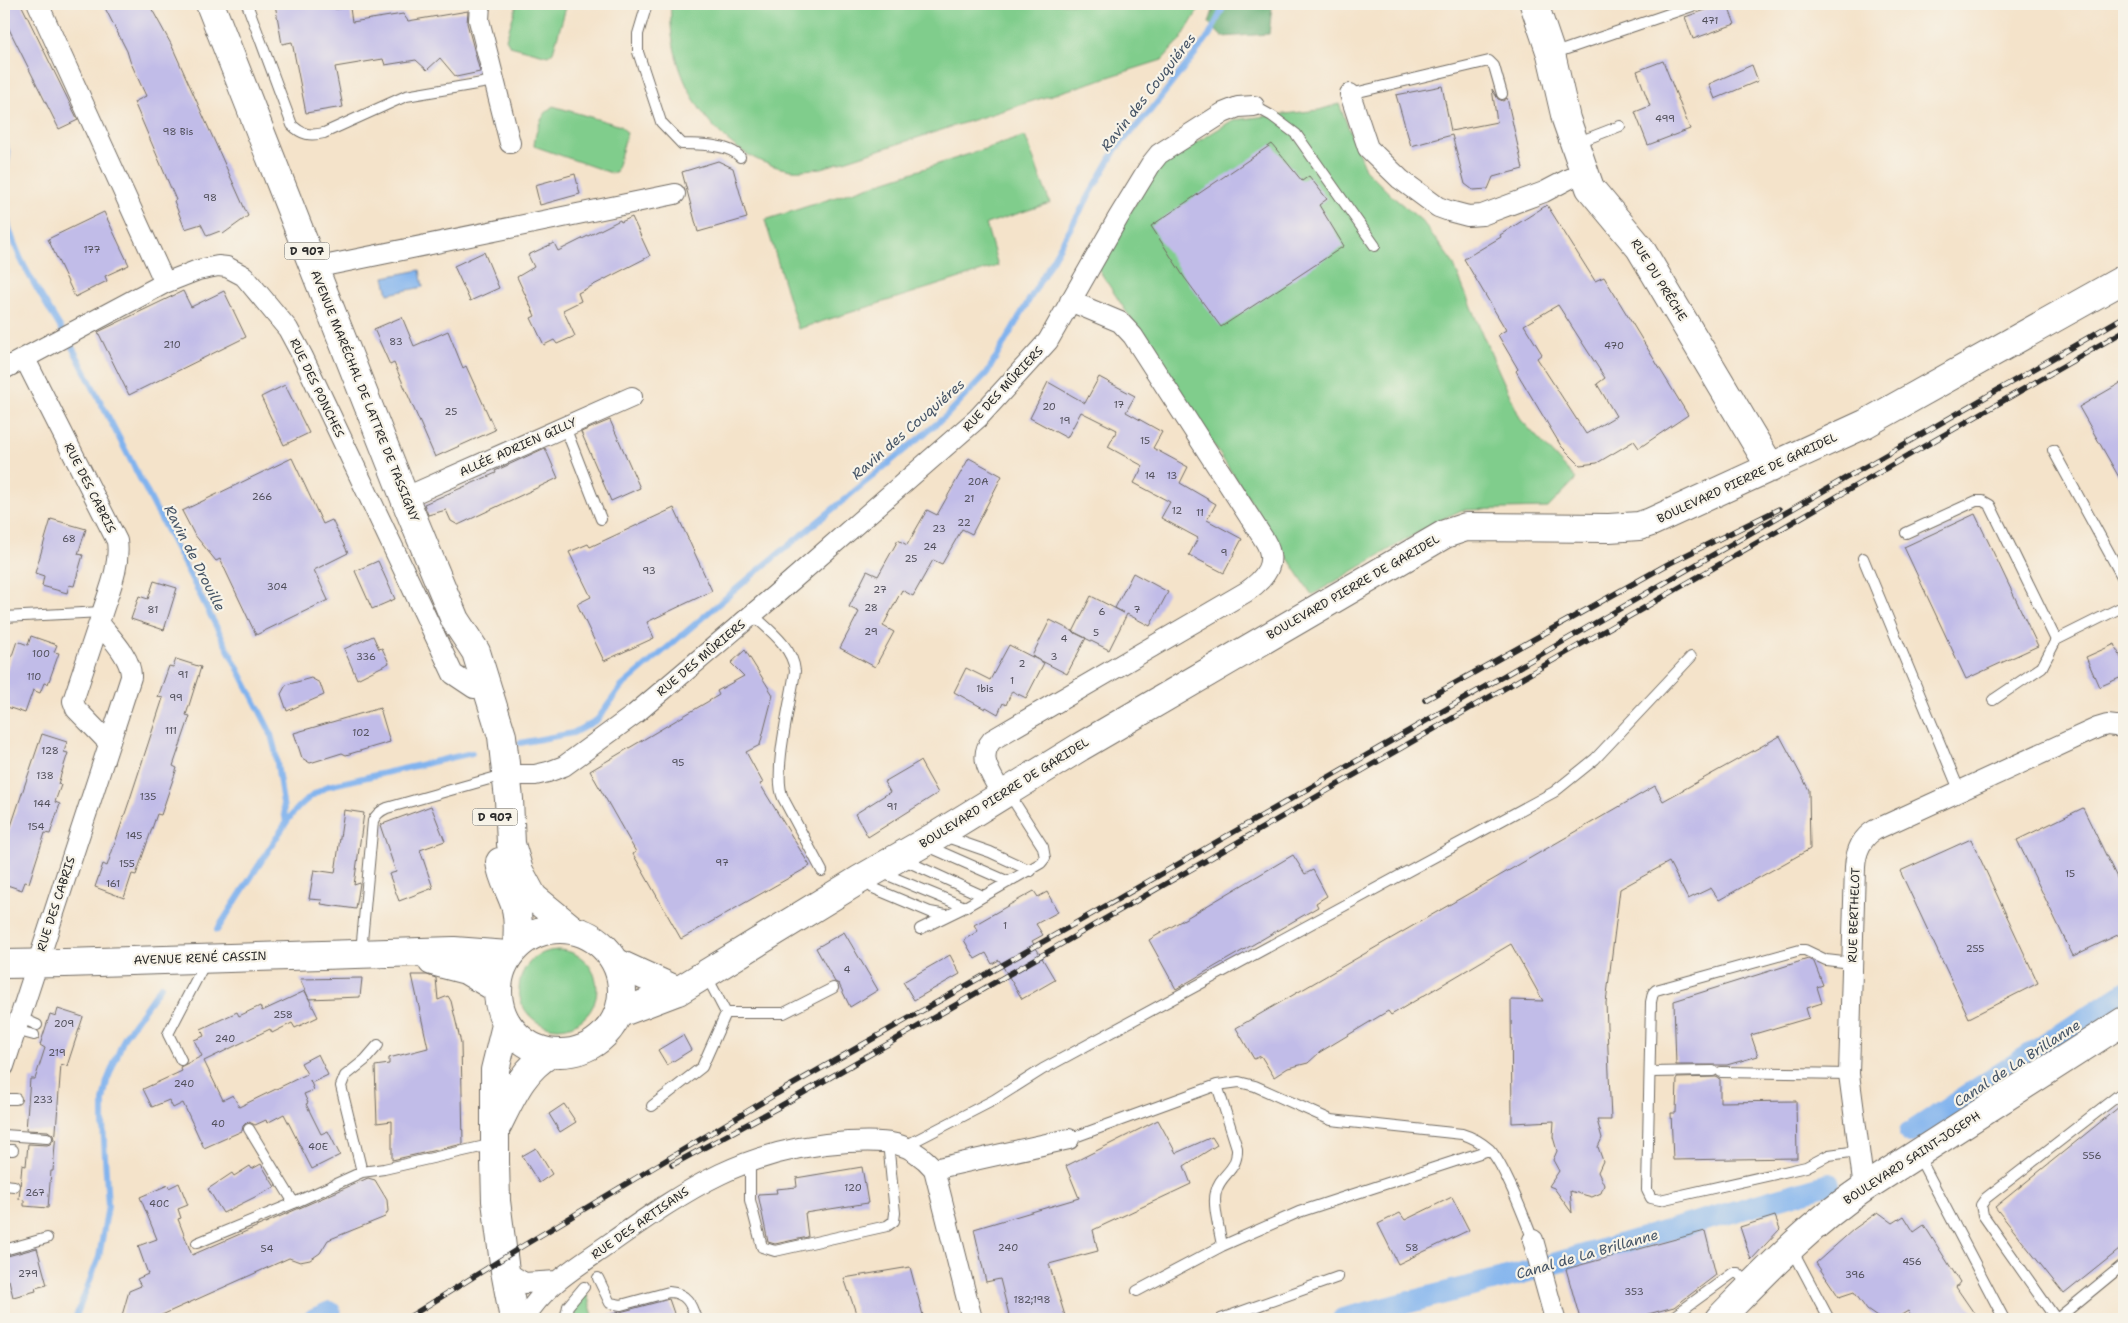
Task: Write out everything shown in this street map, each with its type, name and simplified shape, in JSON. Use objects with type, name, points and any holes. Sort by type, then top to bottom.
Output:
[{"type":"main road","name":"AVENUE MARÉCHAL DE LATTRE DE TASSIGNY","points":[[210,4],[404,498],[455,620],[476,652],[488,688],[502,736],[500,777],[501,868],[515,906],[518,922],[513,950]]},
{"type":"main road","name":"RUE DU PRÊCHE","points":[[1534,4],[1551,54],[1566,119],[1587,180],[1640,248],[1771,468]]},
{"type":"main road","name":"BOULEVARD PIERRE DE GARIDEL","points":[[620,1013],[678,991],[1290,622],[1445,534],[1466,527],[1609,528],[1639,526],[1865,424],[2124,280]]},
{"type":"main road","name":"AVENUE MARÉCHAL DE LATTRE DE TASSIGNY","points":[[455,620],[462,653],[500,777],[511,844],[519,871],[533,897],[572,929]]},
{"type":"main road","points":[[552,929],[572,929],[590,935],[606,948],[617,963],[623,984],[620,1013],[612,1026],[596,1043],[574,1052],[551,1053],[537,1049],[524,1042],[506,1025],[500,1010],[498,989],[500,971],[513,950],[533,934],[552,929]]},
{"type":"main road","name":"AVENUE RENÉ CASSIN","points":[[4,964],[513,950]]},
{"type":"main road","name":"AVENUE RENÉ CASSIN","points":[[397,953],[466,970],[498,989]]},
{"type":"main road","points":[[617,963],[678,991]]},
{"type":"main road","name":"BOULEVARD SAINT-JOSEPH","points":[[1719,1319],[1791,1246],[1831,1211],[2124,1021]]},
{"type":"main road","points":[[506,1025],[496,1070],[496,1200],[505,1272],[514,1319]]},
{"type":"main road","points":[[495,1135],[521,1079],[539,1060],[551,1053]]},
{"type":"street","points":[[38,4],[165,283]]},
{"type":"street","points":[[480,4],[479,20],[510,143]]},
{"type":"street","points":[[1350,94],[1368,148],[1400,179],[1442,209],[1476,216],[1544,192],[1587,180]]},
{"type":"street","name":"RUE DES MÛRIERS","points":[[500,777],[535,775],[548,772],[564,766],[583,754],[635,714],[978,418],[1041,351],[1127,202],[1159,154],[1223,113],[1238,107],[1254,106]]},
{"type":"street","points":[[314,268],[675,194]]},
{"type":"street","name":"RUE DES PONCHES","points":[[4,369],[84,328],[165,283],[198,270],[218,266],[227,267],[244,276],[288,329],[303,357],[452,674],[474,688]]},
{"type":"street","points":[[1005,793],[986,765],[985,752],[992,740],[1246,592],[1263,578],[1271,561],[1271,553],[1265,541],[1133,336],[1120,322],[1070,301]]},
{"type":"street","name":"RUE DES CABRIS","points":[[25,359],[117,541],[116,567],[73,701],[76,709],[109,742]]},
{"type":"street","name":"ALLÉE ADRIEN GILLY","points":[[404,498],[632,397]]},
{"type":"street","name":"RUE DES CABRIS","points":[[10,1060],[26,1027],[36,964],[132,674],[125,658],[100,617]]},
{"type":"street","name":"RUE BERTHELOT","points":[[1864,1188],[1849,1074],[1856,860],[1860,845],[1875,830],[2096,728],[2106,725],[2124,726]]},
{"type":"street","points":[[934,1169],[1069,1139]]},
{"type":"street","name":"RUE DES ARTISANS","points":[[524,1319],[534,1305],[557,1281],[674,1198],[711,1178],[750,1160],[801,1147],[826,1143],[870,1141],[896,1144]]},
{"type":"street","points":[[896,1144],[925,1159],[934,1169],[972,1319]]},
{"type":"street","points":[[1538,1257],[1555,1319]]},
{"type":"street","points":[[505,1272],[524,1283],[557,1281]]},
{"type":"lane","points":[[247,4],[292,125],[311,136],[324,133],[406,96],[494,81]]},
{"type":"lane","points":[[647,4],[638,34],[638,52],[661,122],[682,144],[711,145],[737,153],[740,157]]},
{"type":"lane","points":[[1551,54],[1698,4]]},
{"type":"lane","points":[[1350,94],[1489,62],[1494,66],[1502,94]]},
{"type":"lane","points":[[1254,106],[1272,116],[1296,134],[1375,246]]},
{"type":"lane","points":[[1575,143],[1620,126]]},
{"type":"lane","points":[[565,426],[601,519]]},
{"type":"lane","points":[[2053,450],[2124,580]]},
{"type":"lane","points":[[1906,533],[1976,501],[1984,501],[1990,505],[2056,640]]},
{"type":"lane","points":[[1863,558],[1960,792]]},
{"type":"lane","points":[[1993,700],[2042,667],[2056,640],[2124,606]]},
{"type":"lane","points":[[752,614],[787,648],[795,662],[796,670],[785,727],[779,788],[822,870]]},
{"type":"lane","points":[[4,617],[100,617]]},
{"type":"lane","points":[[750,1160],[750,1200],[762,1247],[775,1251],[887,1226],[894,1221],[895,1213],[896,1144],[983,1106],[1043,1069],[1554,792],[1595,759],[1690,657]]},
{"type":"lane","points":[[361,955],[370,849],[375,817],[379,812],[387,808],[500,777]]},
{"type":"lane","points":[[920,929],[965,907],[1042,863],[1045,853],[1005,793]]},
{"type":"lane","points":[[931,839],[990,852],[1031,871]]},
{"type":"lane","points":[[931,839],[1009,882]]},
{"type":"lane","points":[[880,868],[983,896]]},
{"type":"lane","points":[[880,868],[965,907]]},
{"type":"lane","points":[[880,868],[873,888],[930,912],[946,915]]},
{"type":"lane","points":[[1852,963],[1826,960],[1805,950],[1800,950],[1656,990],[1653,993],[1651,1002],[1647,1190],[1648,1195],[1654,1200],[1660,1200],[1806,1167],[1829,1155],[1858,1151]]},
{"type":"lane","points":[[181,1060],[168,1034],[217,958]]},
{"type":"lane","points":[[705,974],[726,1013]]},
{"type":"lane","points":[[726,1013],[784,1013],[833,988]]},
{"type":"lane","points":[[652,1106],[702,1067],[726,1013]]},
{"type":"lane","points":[[362,1172],[341,1086],[344,1076],[365,1060],[378,1046]]},
{"type":"lane","points":[[1650,1072],[1849,1074]]},
{"type":"lane","points":[[1069,1139],[1217,1085],[1239,1082],[1255,1086],[1331,1120],[1462,1134],[1476,1140],[1490,1150],[1499,1163],[1538,1257]]},
{"type":"lane","points":[[1217,1085],[1237,1148],[1238,1158],[1216,1191],[1215,1201],[1222,1246]]},
{"type":"lane","points":[[2124,1091],[1986,1198],[1981,1205],[1982,1214],[2057,1319],[2124,1264]]},
{"type":"lane","points":[[4,1099],[16,1099]]},
{"type":"lane","points":[[249,1129],[294,1203]]},
{"type":"lane","points":[[4,1135],[47,1138]]},
{"type":"lane","points":[[197,1243],[294,1203],[362,1172],[384,1170],[495,1135]]},
{"type":"lane","points":[[1137,1291],[1222,1246],[1299,1212],[1490,1150]]},
{"type":"lane","points":[[1918,1154],[2004,1319]]},
{"type":"lane","points":[[4,1250],[47,1238]]},
{"type":"lane","points":[[1791,1246],[1829,1319]]},
{"type":"lane","points":[[1670,1319],[1733,1273],[1738,1273],[1751,1287]]},
{"type":"lane","points":[[598,1278],[610,1303],[621,1305],[675,1293],[681,1294],[690,1302],[696,1319]]},
{"type":"lane","points":[[1221,1319],[1338,1278]]},
{"type":"lane","points":[[565,1319],[568,1306],[584,1287]]},
{"type":"green space","points":[[517,4],[567,4],[553,52],[548,56],[510,46],[506,39]]},
{"type":"green space","points":[[671,4],[1202,4],[1181,39],[1162,60],[822,168],[791,170],[764,162],[739,149],[718,131],[701,110],[687,85],[677,59],[672,32]]},
{"type":"green space","points":[[1215,4],[1275,4],[1272,6],[1269,34],[1222,37],[1209,23]]},
{"type":"green space","points":[[1339,104],[1365,169],[1393,197],[1422,221],[1453,263],[1521,420],[1576,479],[1548,508],[1462,510],[1436,522],[1312,595],[1097,267],[1158,166],[1233,120],[1319,110]]},
{"type":"green space","points":[[553,106],[621,126],[627,133],[616,172],[611,173],[534,146],[539,124]]},
{"type":"green space","points":[[1025,136],[1050,203],[986,224],[998,266],[798,329],[765,220]]},
{"type":"green space","points":[[550,950],[566,950],[580,956],[591,967],[597,981],[597,997],[591,1011],[580,1022],[566,1028],[550,1028],[536,1022],[525,1011],[519,997],[519,981],[525,967],[536,956]]},
{"type":"green space","points":[[587,1294],[594,1319],[573,1319],[576,1302]]},
{"type":"water","points":[[420,270],[423,287],[388,294],[384,277]]},
{"type":"building","points":[[4,4],[21,4],[78,120],[59,129],[4,19]]},
{"type":"building","points":[[103,4],[149,4],[171,44],[248,216],[223,234],[220,231],[207,236],[201,224],[185,229],[174,201],[176,200],[134,102],[146,96],[127,51]]},
{"type":"building","points":[[275,4],[334,4],[335,9],[350,8],[352,22],[403,14],[408,21],[468,11],[467,23],[480,72],[456,77],[440,58],[427,70],[416,60],[385,65],[383,59],[335,67],[343,107],[306,113],[292,42],[282,44]]},
{"type":"building","points":[[1727,4],[1735,24],[1693,39],[1685,17]]},
{"type":"building","points":[[1663,61],[1690,129],[1648,145],[1635,112],[1650,106],[1637,71]]},
{"type":"building","points":[[1752,65],[1758,81],[1715,99],[1709,84]]},
{"type":"building","points":[[1442,86],[1451,131],[1497,122],[1492,89],[1498,99],[1503,101],[1507,98],[1523,169],[1493,177],[1488,189],[1473,190],[1465,184],[1452,135],[1411,146],[1396,95]]},
{"type":"building","points":[[1272,144],[1302,181],[1309,176],[1327,199],[1319,205],[1344,246],[1221,327],[1184,277],[1151,226]]},
{"type":"building","points":[[718,161],[733,168],[747,218],[698,232],[682,172]]},
{"type":"building","points":[[575,174],[580,194],[540,205],[535,185]]},
{"type":"building","points":[[1547,205],[1595,281],[1604,277],[1688,415],[1639,448],[1634,441],[1597,463],[1580,465],[1561,446],[1516,371],[1518,369],[1498,335],[1506,330],[1464,259],[1501,237],[1500,235]],"holes":[[[1558,305],[1605,378],[1597,384],[1616,416],[1586,434],[1537,358],[1542,354],[1524,325]]]},
{"type":"building","points":[[104,212],[129,265],[105,276],[107,281],[75,297],[48,239]]},
{"type":"building","points":[[632,217],[650,256],[578,293],[581,301],[563,310],[575,336],[557,344],[554,340],[544,345],[531,318],[535,316],[517,277],[534,267],[528,255],[554,243],[558,251],[620,220],[621,222]]},
{"type":"building","points":[[484,252],[499,288],[470,301],[454,266]]},
{"type":"building","points":[[183,291],[191,307],[224,291],[246,337],[129,395],[98,332]]},
{"type":"building","points":[[402,317],[414,346],[448,331],[463,368],[466,366],[495,430],[435,457],[394,363],[390,365],[374,329]]},
{"type":"building","points":[[1099,377],[1135,396],[1126,412],[1162,432],[1153,448],[1188,467],[1180,483],[1216,504],[1207,520],[1242,539],[1224,573],[1189,555],[1198,538],[1161,518],[1170,502],[1134,483],[1143,466],[1108,447],[1117,430],[1081,412],[1067,438],[1030,418],[1048,382],[1085,403]]},
{"type":"building","points":[[2124,381],[2124,486],[2079,407]]},
{"type":"building","points":[[285,385],[309,433],[284,445],[261,397]]},
{"type":"building","points":[[610,420],[640,488],[611,501],[581,432]]},
{"type":"building","points":[[545,448],[558,478],[458,525],[451,521],[446,510],[428,515],[424,504],[496,473],[495,471]]},
{"type":"building","points":[[292,458],[323,524],[332,520],[348,553],[314,570],[328,600],[256,635],[220,559],[216,561],[194,534],[182,511]]},
{"type":"building","points":[[969,458],[1002,476],[972,534],[962,529],[942,564],[933,560],[913,596],[902,590],[883,626],[894,632],[875,667],[840,648],[859,612],[849,607],[867,571],[878,576],[898,540],[907,545],[927,510],[937,515]]},
{"type":"building","points":[[674,508],[712,591],[647,622],[654,638],[604,661],[577,604],[591,597],[569,552],[588,544],[590,547]]},
{"type":"building","points":[[1975,514],[2038,646],[1966,679],[1904,547]]},
{"type":"building","points":[[51,519],[86,529],[78,554],[83,555],[74,586],[69,585],[67,593],[42,586],[44,576],[35,573]]},
{"type":"building","points":[[378,561],[395,599],[372,609],[355,571]]},
{"type":"building","points":[[1133,573],[1168,592],[1150,626],[1127,614],[1109,650],[1073,632],[1091,596],[1124,613],[1115,608]]},
{"type":"building","points":[[154,581],[177,588],[164,630],[131,619],[139,596],[148,599]]},
{"type":"building","points":[[1050,620],[1086,638],[1067,674],[1032,656]]},
{"type":"building","points":[[31,636],[57,645],[54,652],[59,653],[48,684],[44,683],[40,693],[33,690],[25,713],[4,706],[4,679],[17,641],[28,645]]},
{"type":"building","points":[[373,636],[379,649],[382,648],[389,663],[357,679],[344,649]]},
{"type":"building","points":[[2115,644],[2124,665],[2124,676],[2099,687],[2086,657]]},
{"type":"building","points":[[1009,645],[1044,663],[1026,698],[1012,691],[1006,705],[1003,703],[998,714],[954,692],[966,668],[990,680]]},
{"type":"building","points":[[745,650],[773,695],[760,745],[746,752],[763,783],[760,784],[810,866],[681,939],[633,854],[636,852],[590,771],[719,695],[717,691],[744,676],[731,663]]},
{"type":"building","points":[[176,659],[201,667],[186,715],[190,716],[173,766],[177,768],[161,815],[157,814],[136,875],[132,874],[124,898],[95,887],[103,864],[107,866],[163,698],[158,697],[169,666],[173,667]]},
{"type":"building","points":[[311,678],[320,683],[324,695],[287,711],[281,694],[286,685]]},
{"type":"building","points":[[380,708],[390,742],[346,755],[342,753],[310,763],[302,758],[294,733]]},
{"type":"building","points":[[42,734],[67,742],[64,752],[68,753],[58,784],[61,785],[55,802],[60,804],[50,834],[45,833],[29,883],[25,882],[22,890],[4,884],[4,830],[9,832]]},
{"type":"building","points":[[1780,736],[1809,790],[1810,849],[1719,900],[1711,888],[1688,899],[1669,862],[1620,889],[1606,1003],[1611,1120],[1597,1120],[1602,1138],[1598,1147],[1603,1161],[1598,1172],[1604,1185],[1601,1193],[1592,1197],[1570,1191],[1572,1213],[1554,1188],[1549,1186],[1559,1171],[1553,1160],[1557,1151],[1553,1137],[1554,1121],[1512,1123],[1511,1000],[1543,1001],[1511,944],[1391,1015],[1388,1011],[1320,1052],[1308,1063],[1288,1068],[1274,1077],[1261,1056],[1254,1059],[1236,1028],[1655,786],[1663,801]]},
{"type":"building","points":[[920,761],[938,793],[868,837],[855,814],[890,792],[884,782]]},
{"type":"building","points":[[431,806],[445,841],[420,850],[433,888],[399,901],[389,874],[396,872],[380,825]]},
{"type":"building","points":[[2083,808],[2124,892],[2124,932],[2073,956],[2017,840]]},
{"type":"building","points":[[344,810],[364,813],[354,885],[360,883],[356,909],[321,904],[322,900],[309,899],[314,870],[335,873]]},
{"type":"building","points":[[1971,839],[2038,983],[1969,1018],[1900,871]]},
{"type":"building","points":[[1293,855],[1305,874],[1313,870],[1327,896],[1316,903],[1318,907],[1176,989],[1149,940]]},
{"type":"building","points":[[1034,891],[1038,897],[1047,892],[1058,912],[1036,924],[1043,935],[1032,941],[1055,980],[1022,999],[999,960],[992,964],[986,953],[975,959],[964,940],[978,931],[974,925]]},
{"type":"building","points":[[844,932],[878,990],[850,1007],[839,984],[835,982],[816,948]]},
{"type":"building","points":[[950,955],[960,974],[914,1000],[903,982]]},
{"type":"building","points":[[1808,959],[1814,962],[1823,985],[1817,987],[1822,1003],[1806,1008],[1809,1018],[1751,1035],[1758,1056],[1727,1065],[1676,1065],[1674,1001]]},
{"type":"building","points":[[412,975],[427,975],[436,978],[438,1000],[448,996],[451,1001],[461,1043],[463,1144],[392,1160],[392,1121],[377,1123],[375,1066],[389,1064],[389,1058],[428,1048]]},
{"type":"building","points":[[362,978],[360,997],[309,999],[300,979]]},
{"type":"building","points":[[305,991],[318,1017],[295,1028],[292,1023],[272,1033],[270,1029],[204,1061],[223,1100],[233,1095],[239,1107],[307,1074],[301,1063],[318,1054],[328,1075],[311,1083],[314,1090],[304,1094],[308,1103],[306,1104],[321,1134],[328,1131],[340,1155],[312,1169],[284,1114],[267,1123],[266,1120],[255,1125],[249,1122],[246,1123],[242,1131],[204,1148],[183,1103],[173,1108],[169,1100],[152,1107],[143,1089],[182,1071],[180,1067],[202,1056],[194,1040],[204,1036],[201,1029],[237,1012],[239,1016],[260,1006],[262,1011]]},
{"type":"building","points":[[58,1009],[83,1017],[67,1066],[61,1064],[53,1171],[51,1171],[48,1208],[24,1206],[24,1200],[19,1199],[22,1165],[26,1166],[28,1144],[47,1145],[54,1139],[53,1135],[48,1131],[26,1130],[30,1079],[35,1079],[45,1048],[40,1045],[50,1014],[56,1016]]},
{"type":"building","points":[[683,1035],[691,1050],[667,1065],[658,1050]]},
{"type":"building","points":[[1716,1077],[1720,1079],[1720,1102],[1796,1101],[1797,1158],[1673,1160],[1671,1113],[1676,1113],[1677,1078]]},
{"type":"building","points":[[2124,1103],[2124,1246],[2064,1294],[1995,1207]]},
{"type":"building","points":[[564,1104],[576,1122],[560,1132],[549,1114]]},
{"type":"building","points":[[1158,1120],[1176,1153],[1212,1137],[1217,1145],[1184,1166],[1191,1184],[1093,1230],[1098,1251],[1049,1264],[1066,1319],[1010,1319],[1000,1279],[986,1282],[974,1229],[1079,1198],[1066,1166]]},
{"type":"building","points":[[536,1148],[552,1174],[539,1183],[522,1156]]},
{"type":"building","points":[[261,1164],[275,1187],[223,1213],[208,1189],[232,1173],[234,1176],[250,1166],[252,1169]]},
{"type":"building","points":[[862,1167],[868,1203],[805,1213],[808,1237],[775,1244],[768,1242],[758,1194],[777,1193],[776,1189],[797,1187],[796,1178]]},
{"type":"building","points":[[368,1178],[375,1180],[387,1200],[388,1211],[385,1217],[328,1240],[320,1253],[310,1260],[300,1262],[289,1258],[153,1319],[121,1319],[129,1291],[141,1286],[137,1279],[148,1274],[138,1246],[157,1239],[140,1197],[168,1185],[169,1188],[179,1183],[188,1205],[178,1209],[181,1218],[178,1219],[192,1255]]},
{"type":"building","points":[[1452,1197],[1469,1230],[1398,1264],[1378,1224],[1400,1213],[1405,1220]]},
{"type":"building","points":[[1878,1212],[1893,1223],[1904,1216],[1914,1232],[1924,1225],[1960,1282],[1956,1287],[1978,1319],[1914,1319],[1908,1311],[1895,1319],[1880,1319],[1867,1310],[1854,1292],[1839,1297],[1816,1263],[1854,1229]]},
{"type":"building","points":[[1775,1216],[1780,1229],[1751,1260],[1740,1227]]},
{"type":"building","points":[[1705,1231],[1716,1275],[1674,1307],[1630,1319],[1580,1319],[1566,1269]]},
{"type":"building","points":[[37,1248],[47,1285],[35,1288],[36,1291],[13,1297],[9,1280],[4,1281],[4,1257]]},
{"type":"building","points":[[910,1267],[924,1319],[858,1319],[844,1278]]},
{"type":"building","points":[[669,1299],[676,1319],[610,1319],[609,1315]]},
{"type":"waterway","name":"Ravin des Couquiéres","points":[[520,743],[573,733],[597,720],[621,687],[755,573],[946,416],[987,373],[1116,149],[1151,110],[1202,45],[1210,34],[1225,4]]},
{"type":"waterway","name":"Ravin de Drouille","points":[[4,142],[8,154],[4,183]]},
{"type":"waterway","name":"Ravin de Drouille","points":[[4,199],[7,221],[22,262],[78,358],[270,731],[275,750],[286,823],[217,930]]},
{"type":"waterway","name":"Ravin des Couquiéres","points":[[286,823],[305,802],[328,786],[472,753]]},
{"type":"waterway","name":"Ravin de Drouille","points":[[75,1319],[99,1257],[108,1206],[103,1124],[103,1101],[107,1081],[125,1036],[161,986]]},
{"type":"waterway","name":"Canal de La Brillanne","points":[[1910,1133],[2124,993]]},
{"type":"waterway","name":"Canal de La Brillanne","points":[[1343,1319],[1515,1275],[1829,1184]]},
{"type":"waterway","name":"Canal de La Brillanne","points":[[314,1319],[330,1312]]},
{"type":"railway","points":[[406,1319],[521,1247],[776,1094],[1118,899],[2124,317]]},
{"type":"railway","points":[[672,1165],[777,1108],[2124,331]]},
{"type":"railway","points":[[1425,700],[1670,563],[1779,509]]}]
